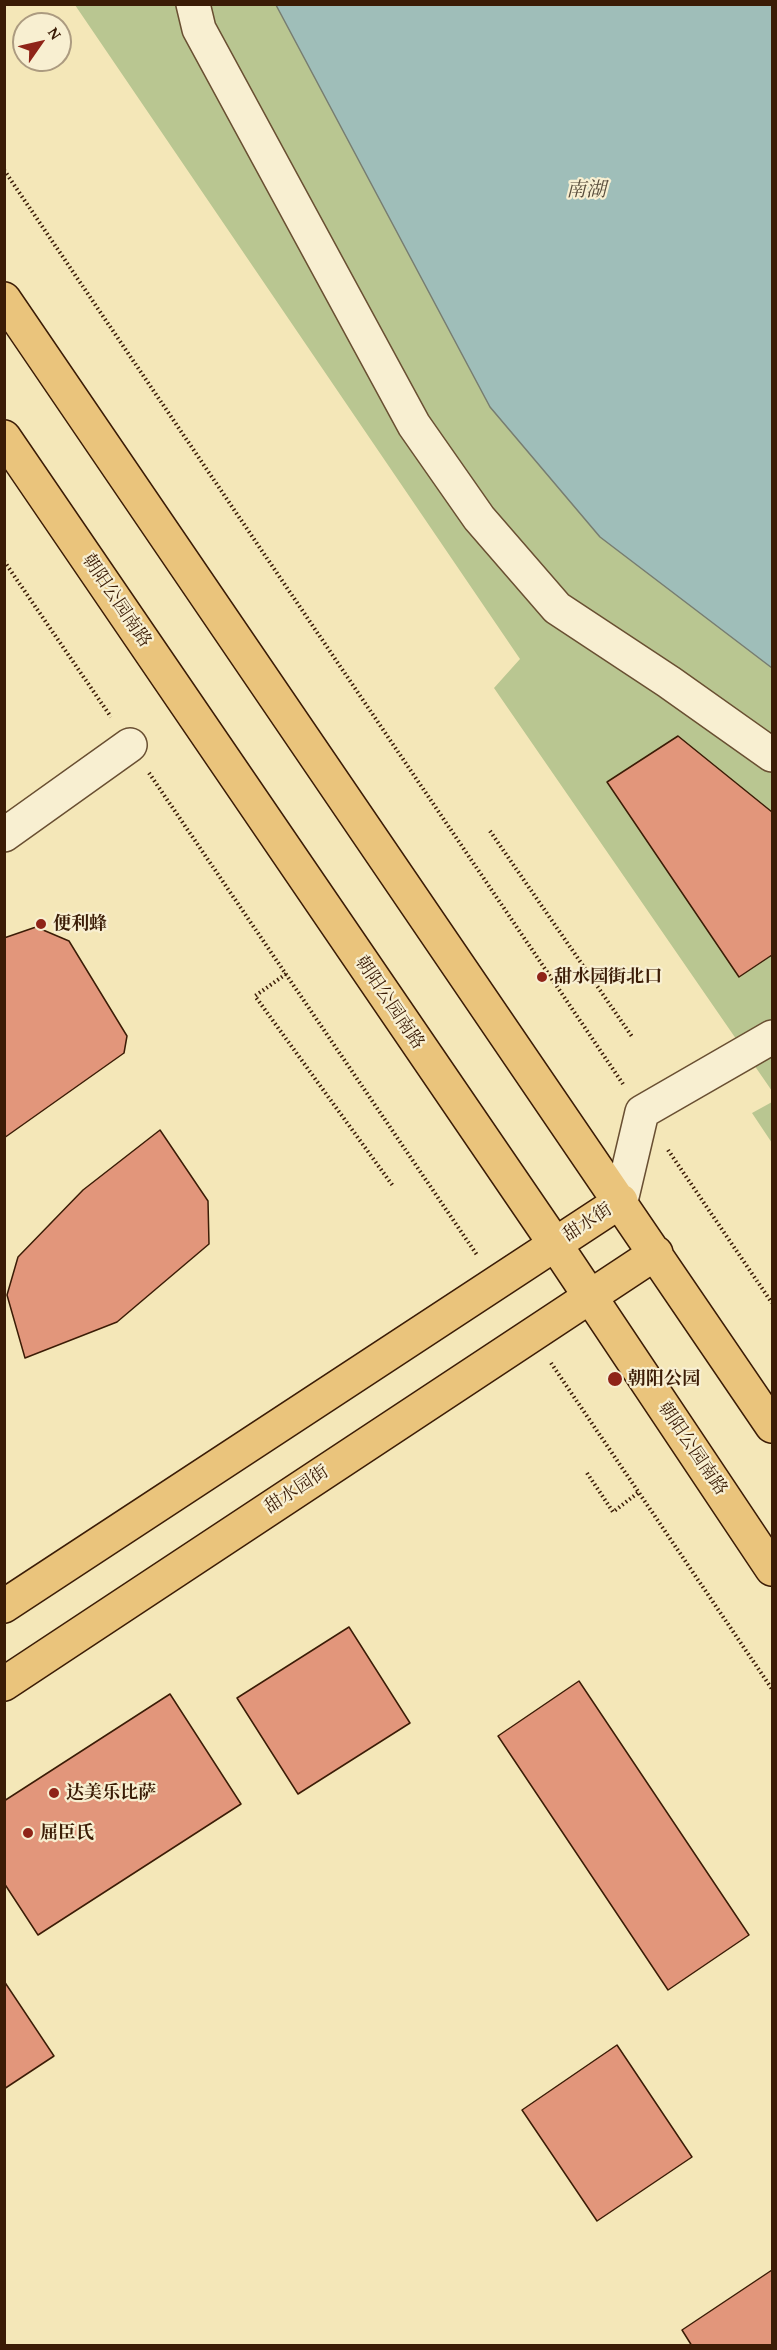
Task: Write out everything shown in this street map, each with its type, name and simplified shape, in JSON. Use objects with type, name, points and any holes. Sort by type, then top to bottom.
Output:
[{"type":"main road","points":[[4,299],[621,1201],[772,1426]]},
{"type":"main road","name":"朝阳公园南路","points":[[4,437],[555,1244],[772,1569]]},
{"type":"main road","name":"甜水街","points":[[555,1244],[621,1201]]},
{"type":"main road","points":[[4,1606],[555,1244]]},
{"type":"main road","name":"甜水园街","points":[[4,1684],[656,1253]]},
{"type":"lane","points":[[193,4],[199,30],[414,424],[479,518],[557,608],[669,682],[772,755]]},
{"type":"lane","points":[[4,835],[130,745]]},
{"type":"lane","points":[[621,1201],[642,1113],[772,1037]]},
{"type":"path","points":[[4,170],[772,1303]]},
{"type":"path","points":[[4,561],[497,1283]]},
{"type":"path","points":[[490,831],[633,1038]]},
{"type":"path","points":[[286,974],[255,996],[393,1186]]},
{"type":"path","points":[[532,1335],[772,1689]]},
{"type":"path","points":[[587,1473],[613,1512],[639,1492]]},
{"type":"green space","points":[[75,5],[772,5],[772,1091],[494,688],[520,659]]},
{"type":"green space","points":[[772,1102],[772,1143],[752,1113]]},
{"type":"water","name":"南湖","points":[[276,5],[772,5],[772,668],[600,537],[490,407]]},
{"type":"building","points":[[678,736],[772,812],[772,955],[739,977],[607,782]]},
{"type":"building","points":[[36,927],[69,941],[127,1036],[124,1053],[4,1138],[4,938]]},
{"type":"building","points":[[160,1130],[208,1201],[209,1244],[117,1322],[25,1358],[7,1295],[18,1257],[83,1190]]},
{"type":"building","points":[[349,1627],[410,1723],[298,1794],[237,1698]]},
{"type":"building","points":[[579,1681],[749,1935],[668,1990],[498,1736]]},
{"type":"building","points":[[170,1694],[241,1804],[38,1935],[4,1883],[4,1801]]},
{"type":"building","points":[[4,1981],[54,2056],[4,2089]]},
{"type":"building","points":[[617,2045],[692,2157],[597,2221],[522,2110]]},
{"type":"building","points":[[772,2270],[772,2346],[692,2346],[682,2330]]},
{"type":"place","name":"便利蜂","points":[[41,924]]},
{"type":"place","name":"甜水园街北口","points":[[542,977]]},
{"type":"place","name":"朝阳公园","points":[[615,1379]]},
{"type":"place","name":"达美乐比萨","points":[[54,1793]]},
{"type":"place","name":"屈臣氏","points":[[28,1833]]}]
